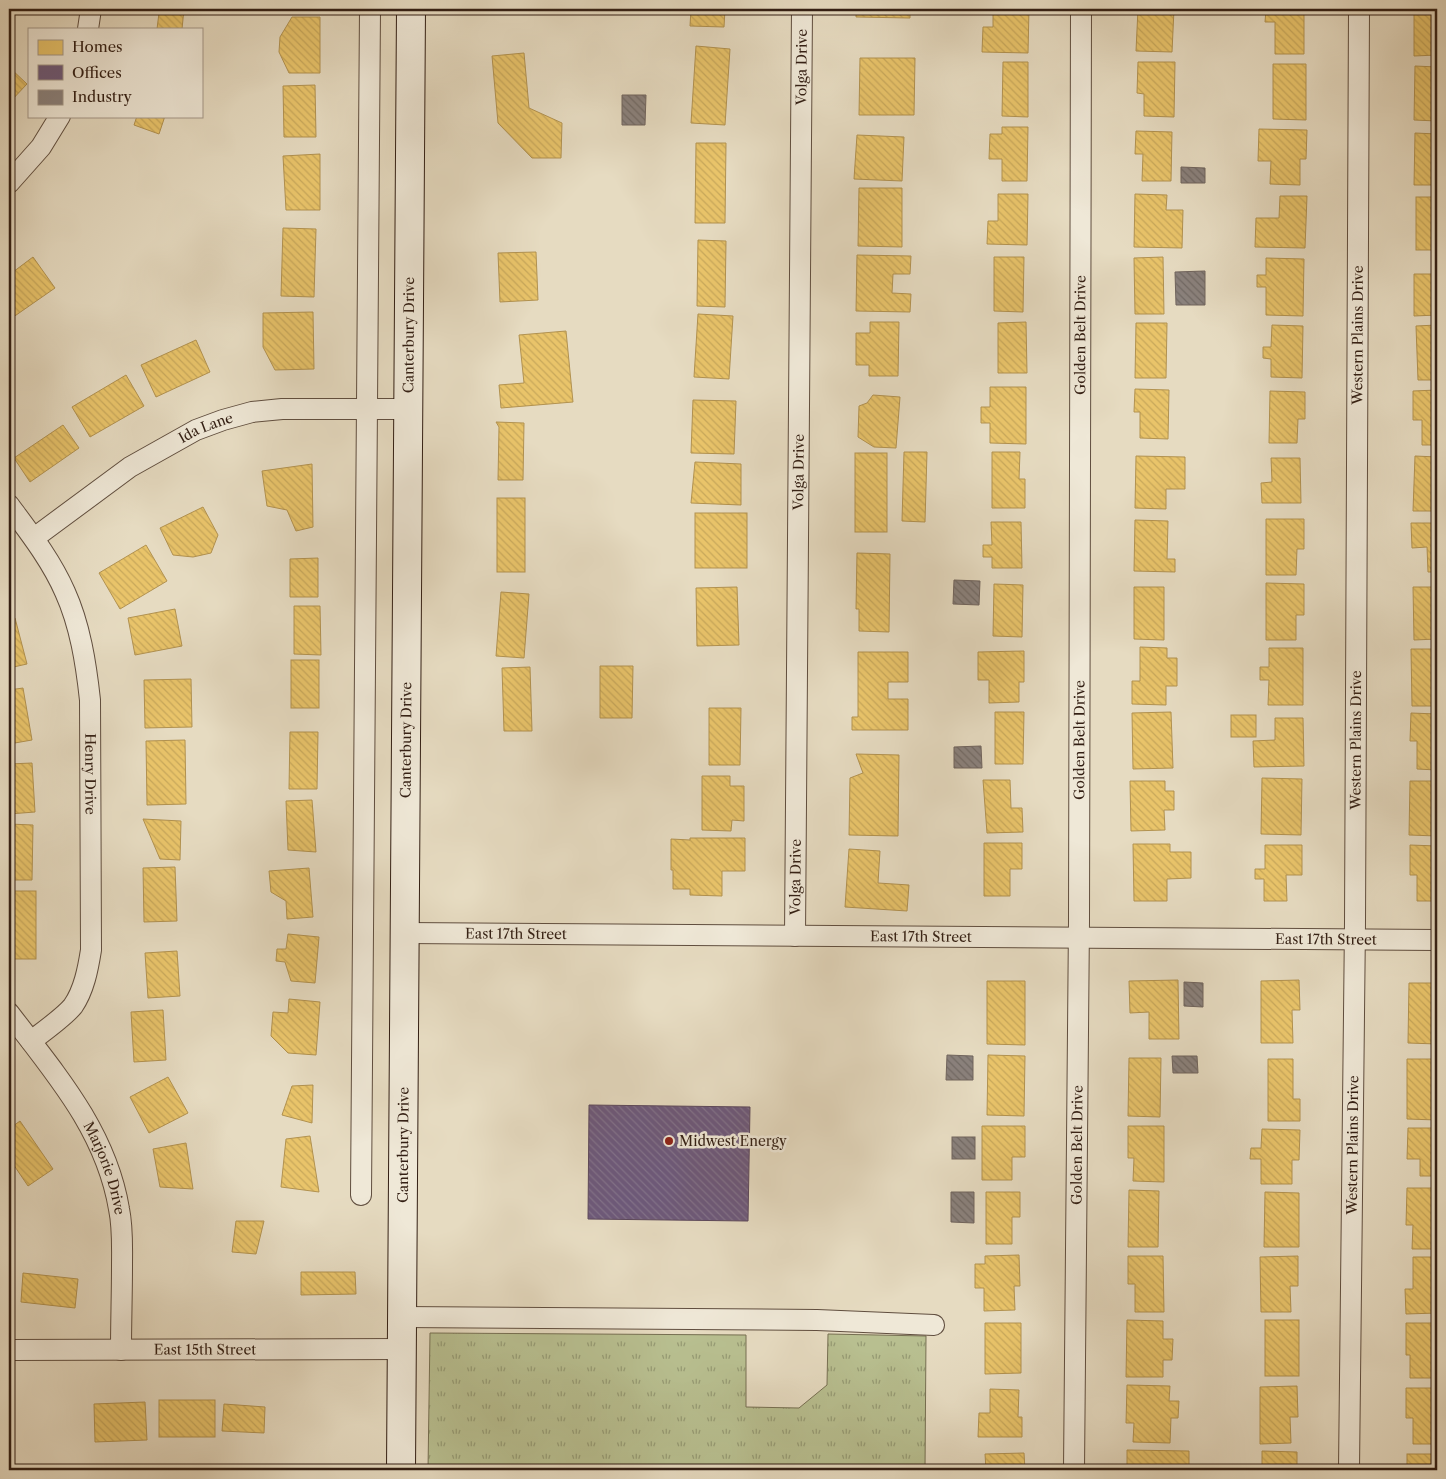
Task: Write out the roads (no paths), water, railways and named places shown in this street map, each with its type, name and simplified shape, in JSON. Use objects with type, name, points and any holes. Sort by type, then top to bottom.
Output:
[{"type":"main road","name":"Canterbury Drive","points":[[401,1470],[411,9]]},
{"type":"street","points":[[88,28],[91,9]]},
{"type":"street","points":[[361,1195],[370,9]]},
{"type":"street","name":"Volga Drive","points":[[795,936],[802,9]]},
{"type":"street","name":"Golden Belt Drive","points":[[1074,1470],[1079,938],[1081,9]]},
{"type":"street","name":"Western Plains Drive","points":[[1349,1470],[1355,940],[1359,9]]},
{"type":"street","points":[[9,183],[41,147],[59,118]]},
{"type":"street","name":"Ida Lane","points":[[34,538],[130,467],[196,430],[223,420],[252,412],[282,409],[408,409]]},
{"type":"street","name":"Henry Drive","points":[[9,505],[46,556],[66,592],[86,662],[90,700],[90,950],[88,969],[82,988],[72,1006],[31,1041]]},
{"type":"street","name":"East 17th Street","points":[[405,933],[1437,940]]},
{"type":"street","name":"Marjorie Drive","points":[[9,1012],[74,1099],[91,1128],[107,1163],[120,1211],[122,1350]]},
{"type":"street","points":[[402,1317],[817,1320],[934,1324]]},
{"type":"street","name":"East 15th Street","points":[[9,1350],[402,1349]]},
{"type":"place","name":"Midwest Energy","points":[[669,1141]]}]
